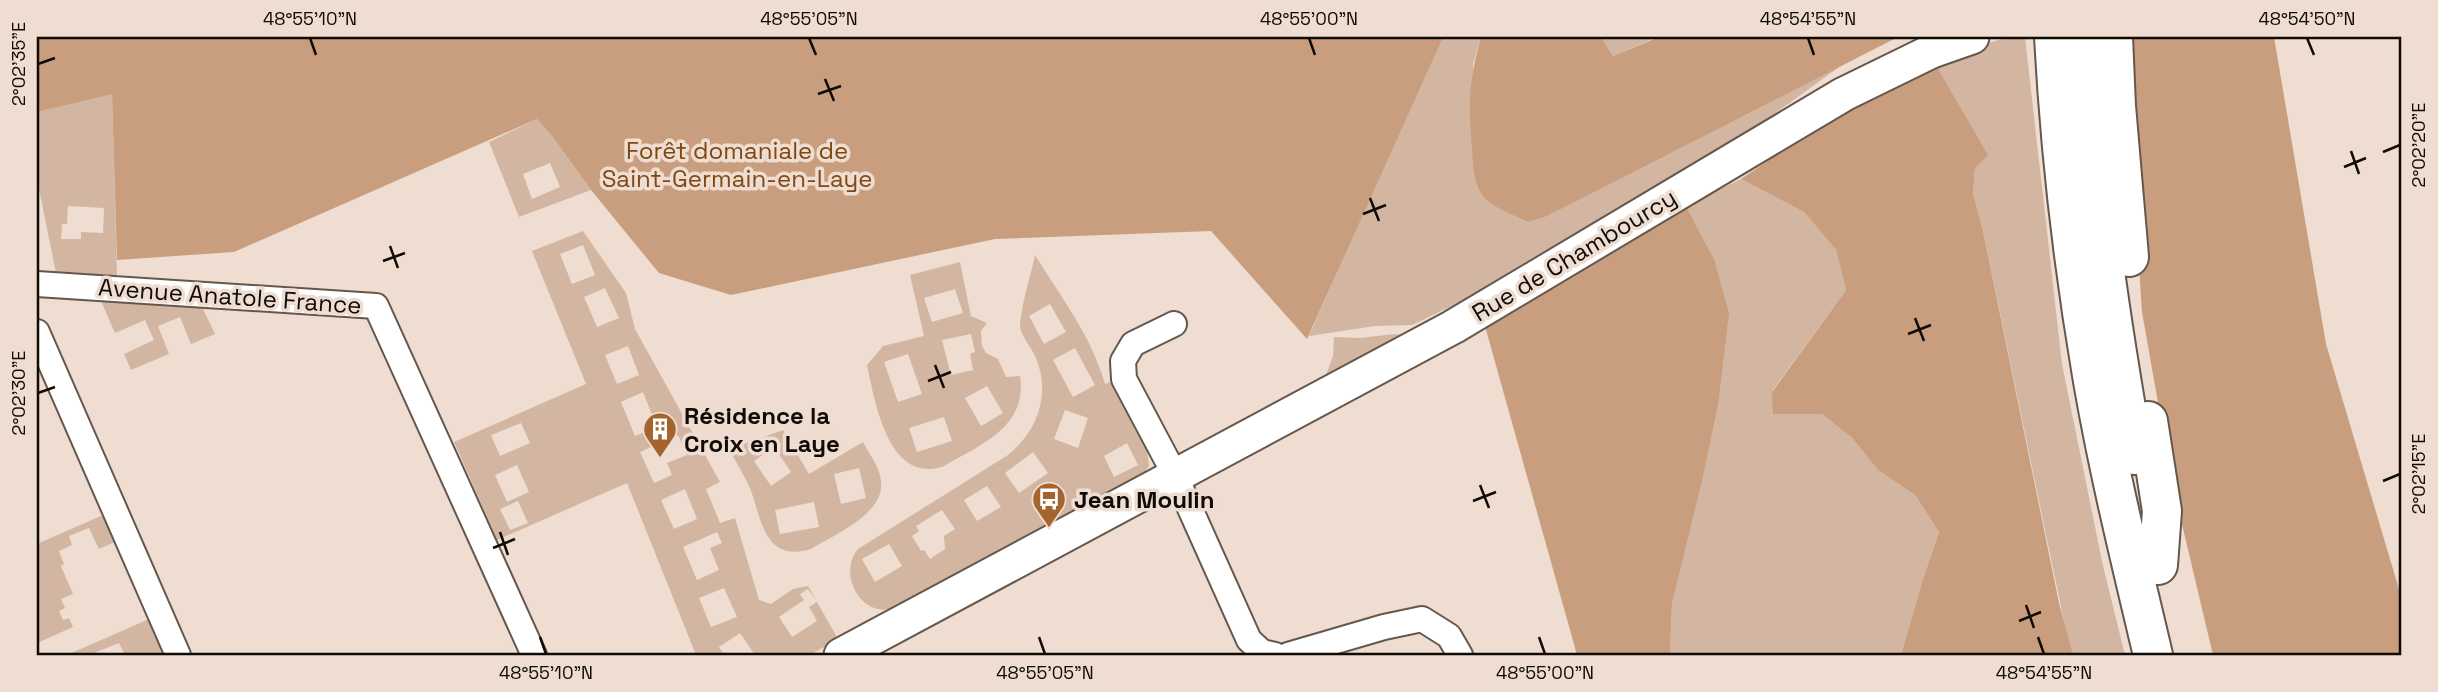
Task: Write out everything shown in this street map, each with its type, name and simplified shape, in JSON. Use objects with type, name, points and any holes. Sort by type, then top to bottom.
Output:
[{"type":"highway","points":[[2054,37],[2059,133],[2092,374],[2124,534],[2153,655]]},
{"type":"highway","points":[[2082,37],[2088,130],[2118,364],[2141,489],[2179,655]]},
{"type":"highway","points":[[2113,37],[2116,106],[2137,348],[2162,511],[2158,565]]},
{"type":"street","name":"Rue de Chambourcy","points":[[841,655],[1453,327],[1844,94],[1932,51],[1972,37]]},
{"type":"street","name":"Avenue Anatole France","points":[[37,284],[376,306],[534,655]]},
{"type":"street","points":[[1174,324],[1133,344],[1123,361],[1124,379],[1175,475],[1249,640],[1262,652],[1275,655]]},
{"type":"street","points":[[37,332],[178,655]]},
{"type":"street","points":[[1288,655],[1384,627],[1422,620],[1449,636],[1460,655]]},
{"type":"shaded area","points":[[1440,37],[1481,37],[1473,64],[1483,197],[1528,222],[1547,215],[1842,65],[1723,151],[1464,300],[1412,325],[1375,326],[1309,336]]},
{"type":"shaded area","points":[[1601,37],[1657,37],[1613,56]]},
{"type":"shaded area","points":[[2007,37],[2025,37],[2062,364],[2103,566],[2125,655],[2071,655],[1973,193],[1975,168],[1934,62]]},
{"type":"shaded area","points":[[112,93],[117,276],[56,273],[37,179],[37,112]],"holes":[[[68,206],[104,208],[103,233],[81,232],[81,239],[61,239],[62,224],[67,224]]]},
{"type":"shaded area","points":[[537,119],[591,190],[519,217],[489,142]],"holes":[[[550,163],[560,187],[532,199],[523,174]]]},
{"type":"shaded area","points":[[1741,179],[1804,212],[1836,250],[1846,290],[1772,391],[1822,414],[1852,438],[1878,470],[1915,495],[1939,532],[1901,655],[1670,655],[1672,604],[1700,490],[1714,259],[1686,206]]},
{"type":"shaded area","points":[[583,231],[626,293],[635,329],[720,482],[706,489],[720,523],[735,518],[759,600],[771,604],[793,589],[808,586],[838,639],[810,655],[755,655],[740,633],[719,647],[724,655],[696,655],[627,483],[497,540],[454,442],[586,384],[532,251]],"holes":[[[583,245],[595,275],[572,284],[560,254]],[[605,288],[619,318],[597,327],[584,297]],[[628,346],[639,375],[617,384],[605,355]],[[643,392],[657,427],[635,436],[621,402]],[[521,423],[530,443],[500,456],[491,435]],[[678,435],[687,455],[667,463],[672,475],[654,483],[640,452]],[[517,465],[529,492],[507,502],[495,475]],[[685,489],[697,519],[674,529],[661,500]],[[518,501],[528,523],[510,530],[500,509]],[[717,532],[722,543],[710,548],[719,570],[697,580],[683,547]],[[724,588],[737,617],[711,627],[699,598]],[[808,589],[817,602],[809,607],[817,621],[792,637],[779,617],[804,600],[800,594]]]},
{"type":"shaded area","points":[[1035,255],[1075,318],[1092,350],[1105,384],[1111,382],[1147,451],[1149,466],[1142,476],[892,609],[870,606],[855,591],[851,580],[852,559],[858,549],[1008,455],[1028,434],[1035,422],[1042,396],[1042,382],[1034,354],[1020,325]],"holes":[[[1050,304],[1066,332],[1044,344],[1029,316]],[[1075,348],[1095,385],[1073,397],[1053,360]],[[1065,410],[1088,418],[1078,448],[1054,439]],[[1127,443],[1138,465],[1114,477],[1104,456]],[[1033,452],[1048,473],[1019,493],[1005,473]],[[987,486],[1001,507],[977,521],[964,500]],[[942,510],[955,529],[944,536],[945,549],[930,559],[924,550],[921,551],[912,536],[919,531],[916,526]],[[889,544],[902,566],[875,582],[862,559]]]},
{"type":"shaded area","points":[[960,262],[971,316],[987,323],[981,331],[982,346],[986,353],[998,359],[1006,377],[1020,376],[1020,394],[1009,422],[985,442],[942,467],[924,469],[909,463],[897,452],[880,418],[867,365],[883,346],[924,336],[910,275]],"holes":[[[955,289],[963,313],[932,322],[924,298]],[[971,334],[975,352],[970,354],[973,370],[951,375],[942,340]],[[908,354],[922,394],[898,402],[884,362]],[[987,386],[1003,413],[981,426],[965,398]],[[944,417],[952,441],[917,452],[909,428]]]},
{"type":"shaded area","points":[[101,301],[202,307],[215,334],[191,344],[180,317],[158,326],[169,354],[131,370],[124,354],[154,340],[145,320],[115,333]]},
{"type":"shaded area","points":[[1404,335],[1325,378],[1333,356],[1334,337],[1360,338]]},
{"type":"shaded area","points":[[783,430],[809,474],[863,442],[879,471],[880,493],[867,513],[845,530],[811,549],[795,552],[783,550],[767,536],[750,488],[729,449]],"holes":[[[774,447],[791,472],[771,486],[754,461]],[[859,468],[866,498],[841,504],[834,474]],[[814,502],[819,527],[780,534],[775,510]]]},
{"type":"shaded area","points":[[103,515],[115,542],[99,549],[89,528],[69,536],[72,545],[59,551],[64,564],[61,566],[73,594],[61,599],[65,608],[59,611],[63,620],[69,618],[73,627],[37,643],[37,544]]},
{"type":"shaded area","points":[[149,619],[165,655],[125,655],[119,643],[94,655],[67,655]]},
{"type":"green space","name":"Forêt domaniale de Saint-Germain-en-Laye","points":[[37,37],[1443,37],[1307,339],[1211,231],[995,239],[731,295],[659,273],[537,119],[234,252],[117,260],[112,94],[37,112]]},
{"type":"green space","points":[[1481,37],[1601,37],[1613,56],[1659,37],[1898,37],[1547,216],[1528,222],[1485,199],[1475,178],[1470,105],[1474,66]]},
{"type":"green space","points":[[2124,37],[2274,37],[2326,344],[2401,596],[2401,655],[2213,655],[2172,482],[2142,312]]},
{"type":"green space","points":[[1934,62],[1988,155],[1975,168],[1973,193],[2059,603],[2073,655],[1901,655],[1939,532],[1915,495],[1878,470],[1852,438],[1822,414],[1773,414],[1772,392],[1846,290],[1836,250],[1804,212],[1741,179],[1844,110]]},
{"type":"green space","points":[[1686,206],[1714,259],[1729,313],[1718,405],[1672,604],[1670,655],[1577,655],[1483,319]]},
{"type":"place","name":"Résidence la Croix en Laye","points":[[660,459]]},
{"type":"place","name":"Jean Moulin","points":[[1049,529]]}]
